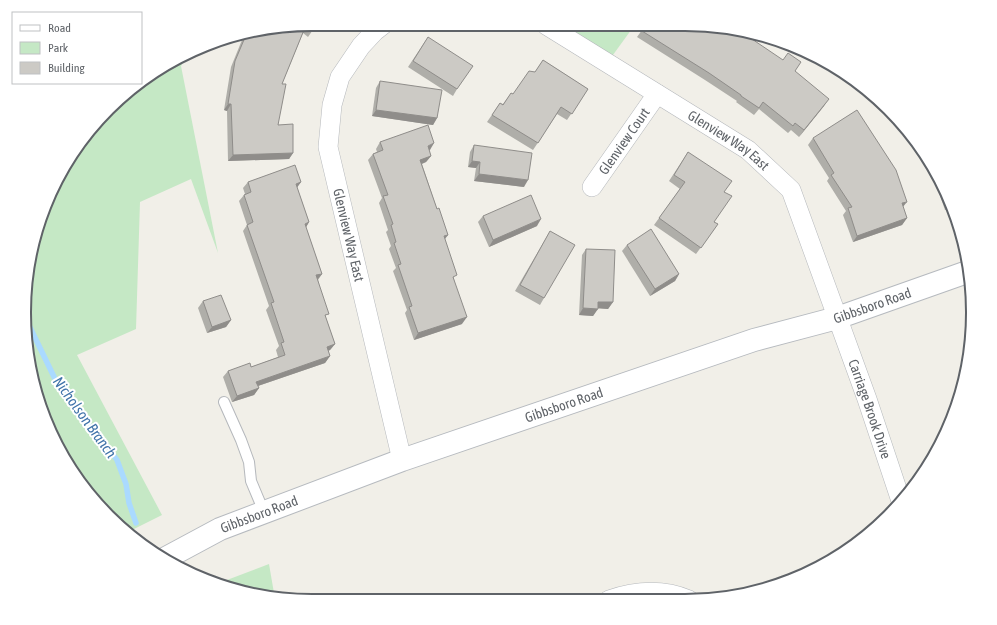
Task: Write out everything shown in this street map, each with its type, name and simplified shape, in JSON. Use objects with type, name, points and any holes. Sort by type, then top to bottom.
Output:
[{"type":"street","name":"Glenview Way East","points":[[375,31],[361,46],[340,77],[332,105],[328,147],[402,460]]},
{"type":"street","name":"Glenview Way East","points":[[556,31],[748,150],[791,190],[837,318]]},
{"type":"street","name":"Glenview Court","points":[[592,187],[657,94]]},
{"type":"street","name":"Gibbsboro Road","points":[[171,555],[220,529],[402,460],[754,340],[837,318],[964,273]]},
{"type":"street","name":"Carriage Brook Drive","points":[[837,318],[899,494]]},
{"type":"street","points":[[634,594],[642,592],[662,592],[668,594]]},
{"type":"lane","points":[[224,402],[242,440],[249,462],[251,481],[264,512]]},
{"type":"green space","points":[[565,31],[630,31],[610,59]]},
{"type":"green space","points":[[183,63],[181,66],[218,253],[191,179],[140,202],[136,329],[77,355],[162,515],[133,529],[113,512],[78,469],[60,437],[46,403],[36,367],[33,349],[31,312],[33,276],[36,258],[46,222],[60,188],[78,156],[113,113],[156,78]]},
{"type":"green space","points":[[269,564],[274,592],[258,589],[226,580]]},
{"type":"building","points":[[303,31],[282,84],[286,84],[278,125],[293,124],[293,153],[233,155],[231,104],[228,104],[235,61],[244,40],[276,33]]},
{"type":"building","points":[[642,31],[721,33],[753,40],[783,60],[788,53],[801,62],[795,71],[829,99],[804,130],[795,123],[793,126],[763,102],[759,108],[709,73]]},
{"type":"building","points":[[428,37],[473,66],[457,89],[413,61]]},
{"type":"building","points":[[543,60],[588,89],[572,114],[561,107],[538,143],[492,115],[500,103],[503,105],[511,93],[513,94],[529,71],[535,72]]},
{"type":"building","points":[[380,81],[442,90],[437,118],[376,110]]},
{"type":"building","points":[[857,110],[896,170],[907,202],[902,203],[907,218],[857,236],[848,208],[852,207],[831,175],[834,173],[813,138]]},
{"type":"building","points":[[428,125],[434,143],[428,146],[431,156],[420,160],[437,209],[439,208],[448,235],[444,236],[457,275],[453,277],[467,317],[418,333],[409,307],[412,306],[398,265],[401,264],[394,243],[396,242],[391,225],[393,224],[383,196],[388,195],[373,154],[383,150],[380,142]]},
{"type":"building","points":[[474,145],[532,153],[528,180],[479,174],[480,162],[472,161]]},
{"type":"building","points":[[688,152],[732,181],[724,192],[732,196],[714,222],[718,224],[701,248],[659,218],[685,182],[674,175]]},
{"type":"building","points":[[295,165],[301,182],[296,184],[309,222],[305,224],[322,274],[316,275],[329,314],[325,315],[335,344],[327,347],[330,356],[256,382],[259,388],[237,396],[228,371],[250,363],[251,367],[285,355],[281,343],[284,342],[271,303],[274,302],[247,225],[253,222],[244,195],[251,192],[248,182]]},
{"type":"building","points":[[531,195],[541,219],[493,240],[483,216]]},
{"type":"building","points":[[651,229],[679,274],[655,289],[627,245]]},
{"type":"building","points":[[550,231],[575,245],[544,298],[520,285]]},
{"type":"building","points":[[586,249],[615,250],[613,302],[598,302],[598,309],[583,308]]},
{"type":"building","points":[[221,295],[231,320],[212,327],[203,301]]},
{"type":"waterway","name":"Nicholson Branch","points":[[32,332],[57,383],[85,421],[104,442],[117,460],[126,484],[129,503],[136,523]]}]
